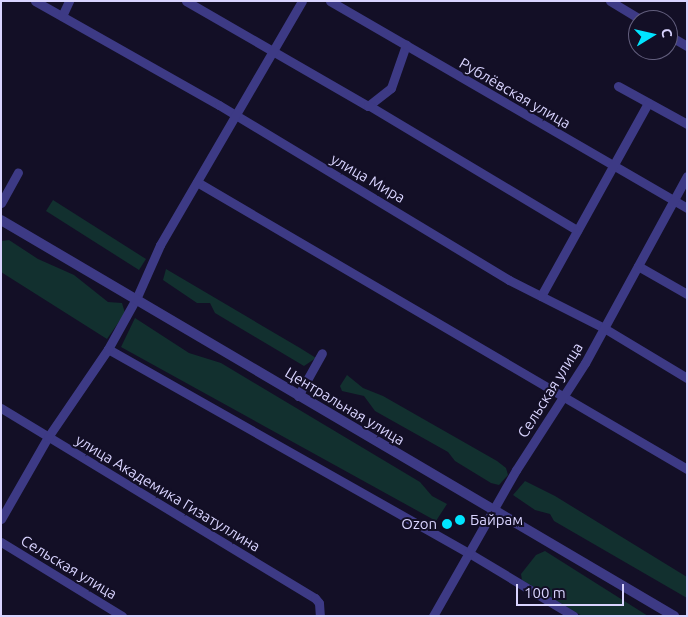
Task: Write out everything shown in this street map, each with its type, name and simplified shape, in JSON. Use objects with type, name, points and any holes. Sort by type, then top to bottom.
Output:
[{"type":"street","name":"улица Мира","points":[[35,1],[49,5],[62,16],[236,118],[541,296],[604,328],[687,378]]},
{"type":"street","points":[[62,16],[69,1]]},
{"type":"street","points":[[186,1],[368,105],[577,230]]},
{"type":"street","points":[[1,519],[48,438],[108,348],[137,298],[141,282],[160,245],[236,118],[302,1]]},
{"type":"street","name":"Рублёвская улица","points":[[330,1],[687,208]]},
{"type":"street","points":[[610,1],[622,4]]},
{"type":"street","points":[[368,105],[374,104],[391,88],[406,45]]},
{"type":"street","points":[[618,86],[687,124]]},
{"type":"street","points":[[541,296],[648,103]]},
{"type":"street","points":[[1,203],[18,172]]},
{"type":"street","name":"Сельская улица","points":[[433,616],[604,328],[687,176]]},
{"type":"street","points":[[198,182],[687,469]]},
{"type":"street","name":"Центральная улица","points":[[1,220],[137,298],[298,396],[674,616]]},
{"type":"street","points":[[638,266],[687,294]]},
{"type":"street","points":[[108,348],[469,553],[574,616]]},
{"type":"street","points":[[298,396],[322,353]]},
{"type":"street","name":"улица Академика Гизатуллина","points":[[1,408],[314,598],[319,604],[320,616]]},
{"type":"street","name":"Сельская улица","points":[[1,542],[122,616]]},
{"type":"green space","points":[[53,200],[146,259],[139,270],[46,211]]},
{"type":"green space","points":[[9,240],[38,259],[74,275],[108,302],[122,303],[125,313],[107,339],[1,272],[1,241]]},
{"type":"green space","points":[[166,269],[316,358],[304,366],[215,313],[210,303],[197,303],[163,280]]},
{"type":"green space","points":[[135,318],[189,353],[221,363],[420,482],[432,496],[447,504],[436,521],[121,347]]},
{"type":"green space","points":[[347,375],[363,388],[383,396],[497,461],[506,468],[508,475],[499,485],[491,483],[455,461],[448,452],[375,411],[364,396],[342,391],[340,386]]},
{"type":"green space","points":[[525,481],[555,496],[687,577],[687,598],[554,521],[550,514],[535,510],[513,495]]},
{"type":"green space","points":[[545,551],[648,616],[582,616],[522,580],[521,574],[536,555]]},
{"type":"place","name":"Байрам","points":[[460,520]]},
{"type":"place","name":"Ozon","points":[[447,524]]}]
